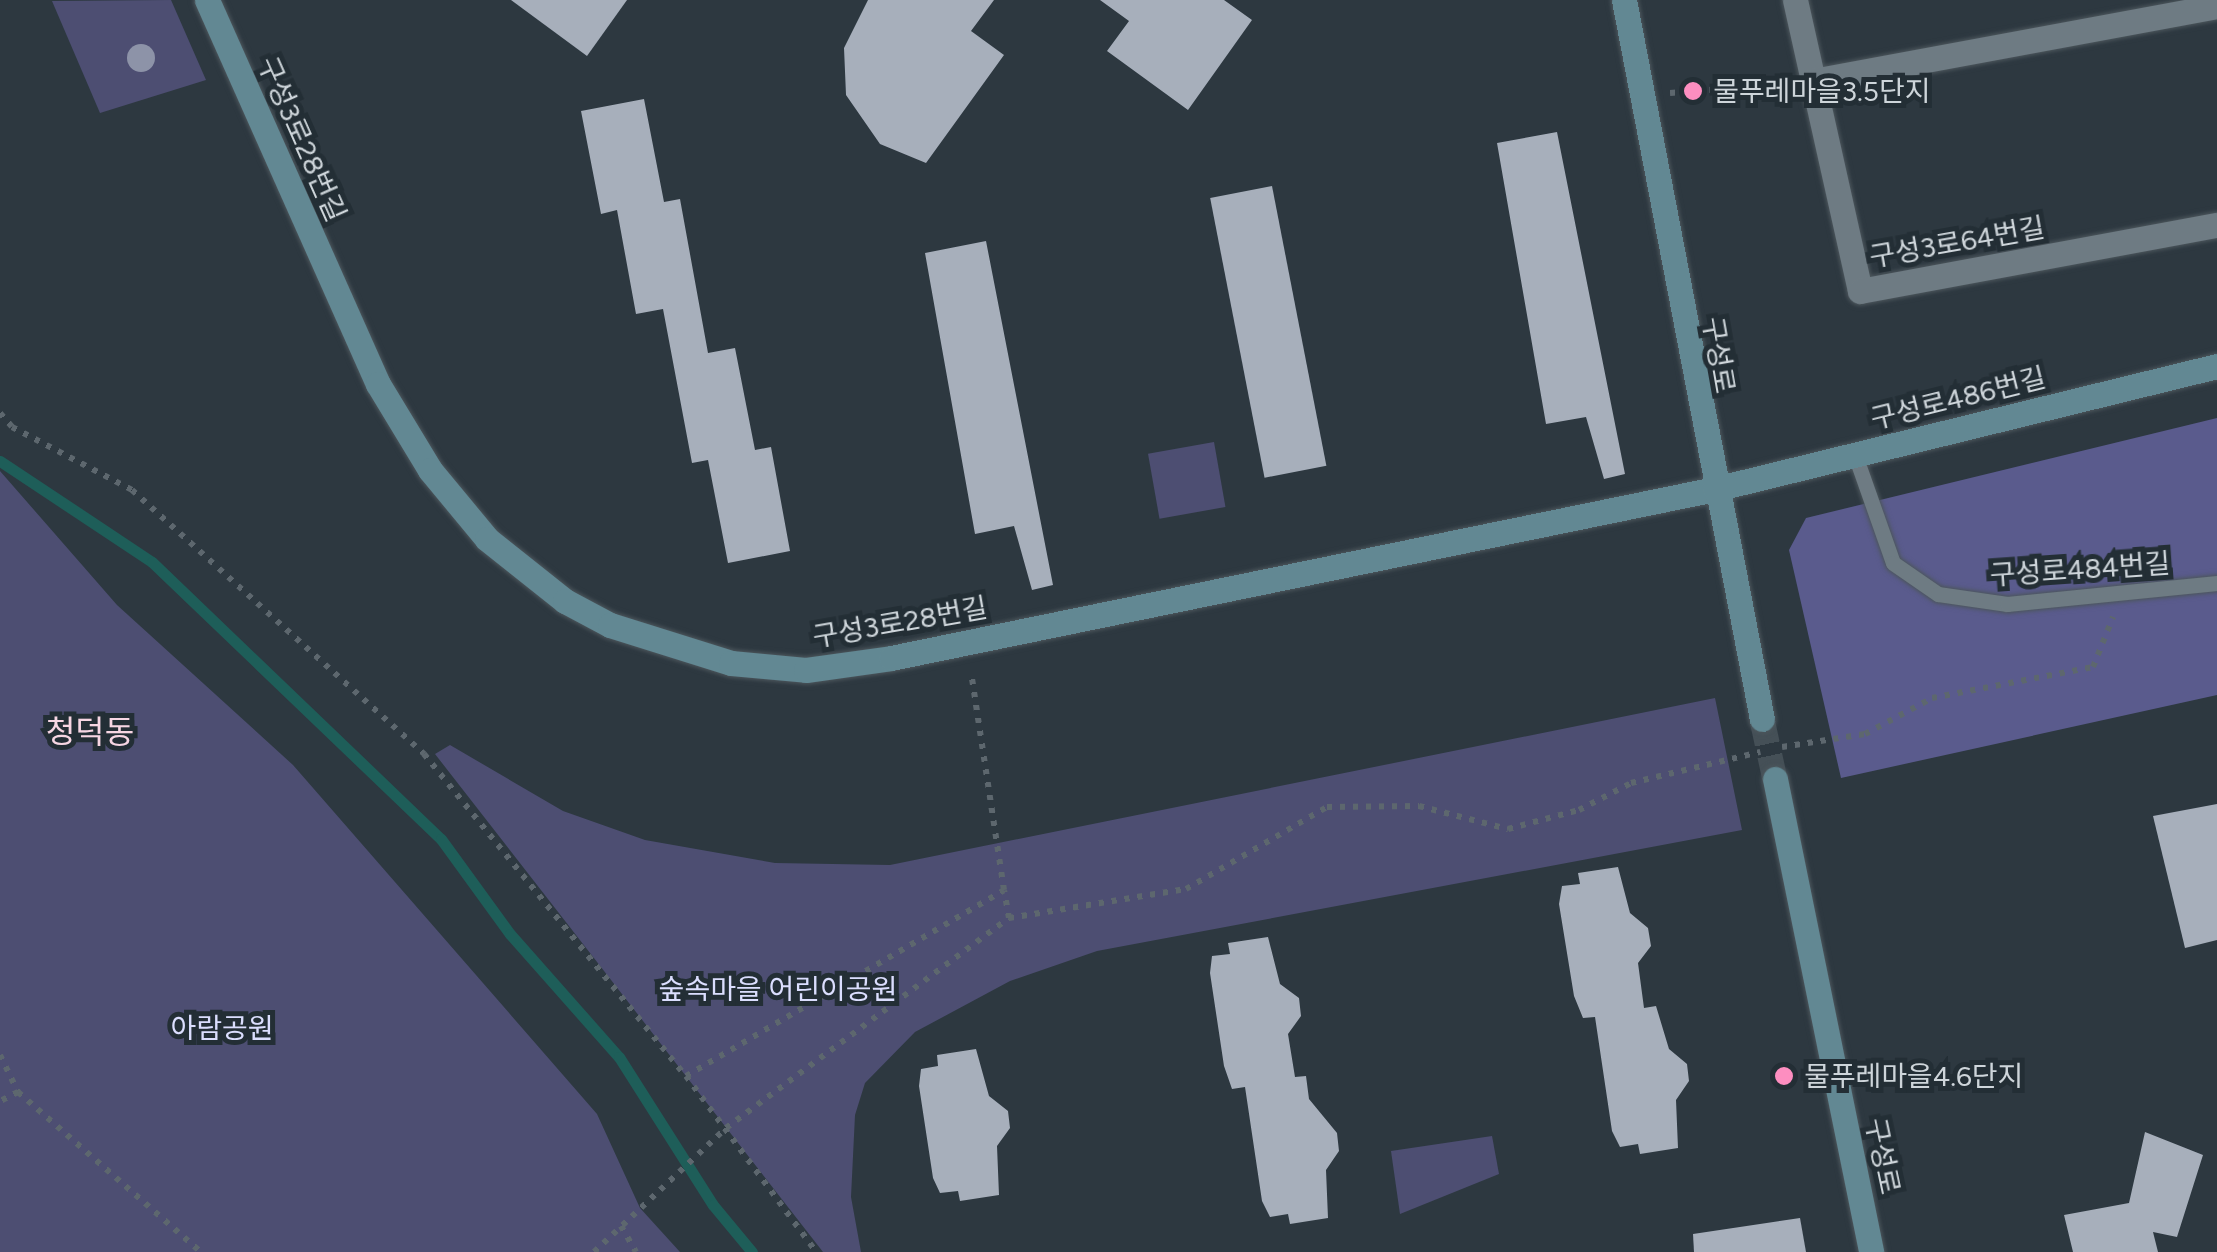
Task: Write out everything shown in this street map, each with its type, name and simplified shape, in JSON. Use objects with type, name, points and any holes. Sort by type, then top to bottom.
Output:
[{"type":"street","name":"구성3로28번길","points":[[207,0],[378,384],[430,470],[525,574],[610,625],[770,669],[852,665],[1714,489]]},
{"type":"street","name":"구성로","points":[[1624,0],[1714,489],[1762,718]]},
{"type":"street","name":"구성3로64번길","points":[[1795,0],[1860,290],[2217,224]]},
{"type":"street","points":[[1813,81],[2214,11]]},
{"type":"street","name":"구성로486번길","points":[[1714,489],[2217,366]]},
{"type":"street","name":"구성로","points":[[1775,779],[1872,1252]]},
{"type":"lane","name":"구성로484번길","points":[[1855,455],[1877,532],[1914,584],[2008,604],[2217,583]]},
{"type":"path","points":[[1642,96],[1813,81]]},
{"type":"path","points":[[0,412],[12,427],[132,490],[424,754],[686,1076],[816,1252]]},
{"type":"path","points":[[594,1252],[726,1128],[1009,918],[1186,889],[1327,807],[1419,806],[1508,829],[1702,763],[1866,734],[1932,698],[2093,667],[2122,595]]},
{"type":"path","points":[[966,642],[1009,918]]},
{"type":"path","points":[[686,1076],[1004,890]]},
{"type":"path","points":[[0,1055],[18,1092],[201,1252]]},
{"type":"path","points":[[0,1100],[18,1092]]},
{"type":"path","points":[[622,1226],[636,1252]]},
{"type":"green space","points":[[171,0],[206,80],[100,113],[52,1]]},
{"type":"green space","points":[[1214,442],[1225,507],[1159,519],[1148,454]]},
{"type":"green space","name":"아람공원","points":[[0,471],[117,605],[293,765],[597,1114],[640,1208],[680,1252],[0,1252]]},
{"type":"green space","name":"숲속마을 어린이공원","points":[[1715,698],[1742,830],[1097,951],[1010,981],[915,1032],[865,1083],[855,1115],[851,1197],[861,1252],[823,1252],[435,754],[450,745],[563,811],[645,840],[775,863],[890,865]]},
{"type":"green space","points":[[1492,1136],[1499,1174],[1400,1214],[1391,1151]]},
{"type":"shaded area","points":[[2217,418],[2217,695],[1841,778],[1789,550],[1806,518]]},
{"type":"building","points":[[511,0],[627,0],[587,56]]},
{"type":"building","points":[[868,0],[994,0],[971,31],[1004,55],[926,163],[880,144],[846,95],[844,48]]},
{"type":"building","points":[[1100,0],[1224,0],[1252,20],[1188,110],[1107,51],[1129,21]]},
{"type":"building","points":[[644,99],[664,202],[680,199],[708,353],[735,348],[755,450],[771,447],[790,551],[728,563],[708,460],[692,463],[663,309],[636,314],[617,210],[601,214],[581,111]]},
{"type":"building","points":[[1557,132],[1625,474],[1604,479],[1586,417],[1546,424],[1497,143]]},
{"type":"building","points":[[1272,186],[1326,466],[1265,478],[1210,198]]},
{"type":"building","points":[[986,241],[1053,585],[1032,590],[1014,526],[975,534],[925,253]]},
{"type":"building","points":[[2217,804],[2217,940],[2185,948],[2153,816]]},
{"type":"building","points":[[1618,867],[1630,913],[1648,928],[1651,946],[1638,963],[1644,1008],[1656,1006],[1669,1049],[1687,1064],[1689,1081],[1676,1100],[1678,1148],[1640,1154],[1638,1144],[1620,1147],[1612,1131],[1595,1017],[1583,1018],[1574,996],[1559,904],[1562,886],[1580,884],[1578,873]]},
{"type":"building","points":[[1268,937],[1280,984],[1299,998],[1301,1016],[1288,1034],[1295,1077],[1306,1076],[1309,1099],[1337,1133],[1339,1151],[1326,1170],[1328,1218],[1290,1224],[1288,1214],[1270,1217],[1262,1201],[1245,1087],[1232,1089],[1224,1066],[1210,973],[1212,956],[1230,954],[1228,943]]},
{"type":"building","points":[[976,1049],[989,1096],[1008,1111],[1010,1128],[997,1146],[999,1195],[960,1201],[958,1191],[940,1193],[933,1178],[919,1086],[921,1069],[938,1066],[937,1055]]},
{"type":"building","points":[[2145,1132],[2203,1155],[2177,1237],[2153,1232],[2158,1252],[2073,1252],[2064,1215],[2129,1203]]},
{"type":"building","points":[[1800,1218],[1806,1252],[1694,1252],[1693,1234]]},
{"type":"waterway","points":[[0,461],[152,562],[441,839],[510,934],[619,1057],[713,1205],[752,1252]]},
{"type":"tunnel","points":[[1762,719],[1775,779]]},
{"type":"place","name":"물푸레마을3.5단지","points":[[1693,91]]},
{"type":"place","name":"물푸레마을4.6단지","points":[[1784,1076]]},
{"type":"district","name":"청덕동","points":[[90,732]]}]
